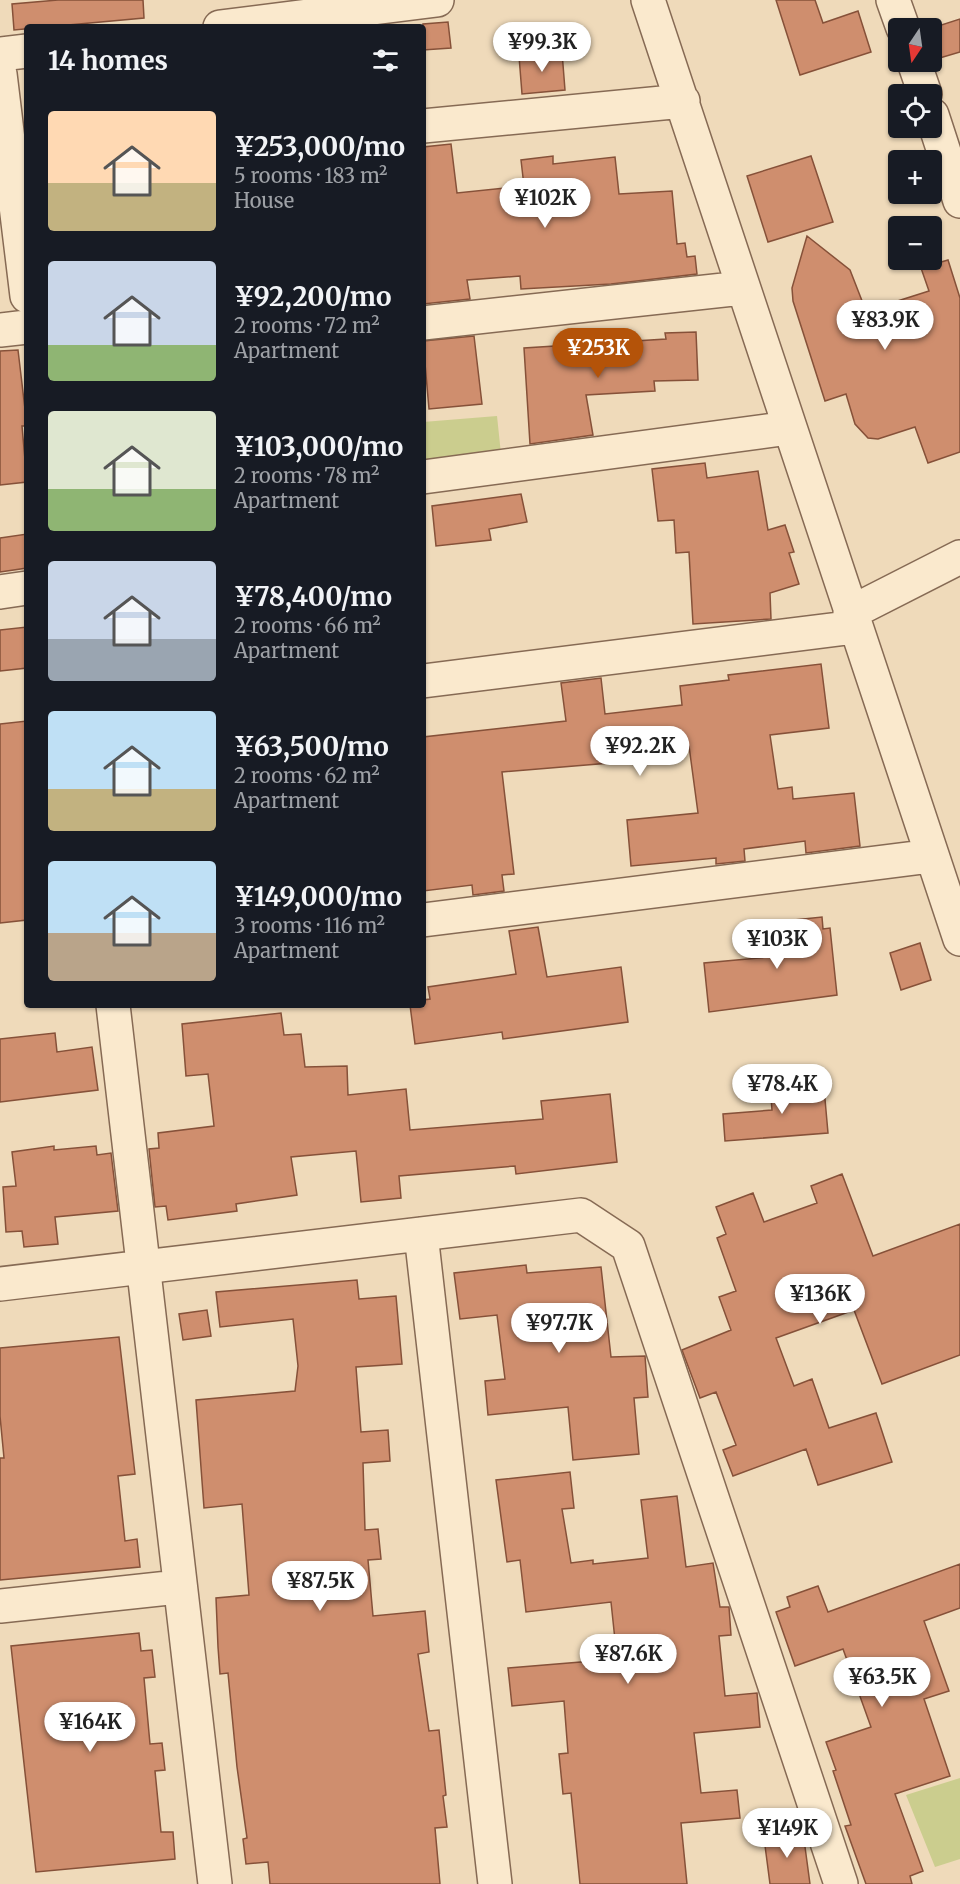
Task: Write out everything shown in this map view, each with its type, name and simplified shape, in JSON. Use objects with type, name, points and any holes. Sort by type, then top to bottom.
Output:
[{"type":"street","points":[[244,24],[437,0]]},
{"type":"street","points":[[648,0],[960,939]]},
{"type":"street","points":[[893,0],[899,18]]},
{"type":"street","points":[[0,54],[24,51]]},
{"type":"street","points":[[0,74],[24,268]]},
{"type":"street","points":[[426,126],[683,101]]},
{"type":"street","points":[[939,138],[960,201]]},
{"type":"street","points":[[426,323],[742,288]]},
{"type":"street","points":[[0,330],[24,327]]},
{"type":"street","points":[[426,477],[789,428]]},
{"type":"street","points":[[426,681],[853,620],[960,557]]},
{"type":"street","points":[[0,592],[24,588]]},
{"type":"street","points":[[426,920],[931,856]]},
{"type":"street","points":[[113,1008],[145,1266],[178,1587],[215,1884]]},
{"type":"street","points":[[0,1284],[581,1215],[628,1246],[841,1884]]},
{"type":"street","points":[[421,1234],[495,1884]]},
{"type":"street","points":[[0,1606],[178,1587]]},
{"type":"green space","points":[[497,416],[501,454],[426,464],[426,422]]},
{"type":"green space","points":[[960,1778],[960,1859],[935,1867],[906,1795]]},
{"type":"building","points":[[58,0],[143,0],[144,18],[79,24],[24,24],[24,29],[14,30],[12,4]]},
{"type":"building","points":[[776,0],[815,0],[823,23],[858,11],[871,52],[800,75]]},
{"type":"building","points":[[960,19],[960,52],[942,57],[942,25]]},
{"type":"building","points":[[448,22],[451,48],[426,50],[426,24],[423,24]]},
{"type":"building","points":[[562,52],[565,90],[522,94],[519,56]]},
{"type":"building","points":[[451,144],[457,193],[524,186],[521,160],[553,156],[553,164],[615,157],[619,194],[672,191],[677,244],[685,243],[687,257],[695,256],[697,274],[611,284],[521,289],[520,276],[467,280],[470,299],[426,304],[426,147]]},
{"type":"building","points":[[811,156],[833,222],[768,242],[747,176]]},
{"type":"building","points":[[807,236],[850,270],[866,311],[929,291],[922,270],[942,270],[942,262],[948,260],[960,298],[960,452],[928,463],[915,427],[878,439],[868,438],[855,424],[846,394],[825,401],[793,301],[792,288]]},
{"type":"building","points":[[696,332],[698,380],[654,381],[655,391],[586,395],[593,435],[530,444],[524,348],[666,339],[665,333]]},
{"type":"building","points":[[474,336],[482,404],[429,409],[426,341]]},
{"type":"building","points":[[18,350],[24,401],[24,426],[22,426],[24,482],[0,485],[0,351]]},
{"type":"building","points":[[705,463],[707,478],[758,471],[768,530],[785,525],[794,552],[789,553],[799,584],[770,593],[771,619],[693,624],[689,552],[676,553],[674,520],[658,521],[652,469]]},
{"type":"building","points":[[521,494],[527,522],[489,529],[491,540],[436,546],[432,506]]},
{"type":"building","points":[[24,534],[24,568],[0,572],[0,538]]},
{"type":"building","points":[[24,627],[24,668],[0,671],[0,630]]},
{"type":"building","points":[[821,664],[829,728],[770,735],[778,789],[792,787],[793,799],[854,793],[860,846],[806,853],[805,841],[744,849],[745,861],[716,864],[716,858],[631,866],[627,820],[698,813],[689,746],[686,741],[620,750],[622,762],[502,772],[514,874],[502,875],[504,891],[473,895],[472,885],[426,891],[426,737],[566,721],[561,683],[601,678],[605,714],[682,705],[680,686],[729,680],[728,675]]},
{"type":"building","points":[[24,721],[24,920],[0,923],[0,724]]},
{"type":"building","points":[[822,917],[823,929],[830,928],[837,995],[709,1012],[704,963],[779,956],[775,922]]},
{"type":"building","points":[[538,927],[547,977],[621,967],[628,1022],[503,1039],[502,1032],[415,1044],[410,1008],[426,1008],[426,1000],[430,999],[428,987],[516,974],[509,931]]},
{"type":"building","points":[[920,943],[931,980],[901,990],[890,953]]},
{"type":"building","points":[[281,1013],[284,1035],[301,1034],[305,1067],[347,1066],[348,1095],[406,1089],[410,1130],[543,1119],[541,1101],[610,1094],[617,1162],[516,1174],[515,1166],[399,1176],[401,1198],[361,1202],[356,1151],[291,1157],[297,1195],[236,1204],[237,1211],[168,1220],[166,1206],[155,1207],[149,1149],[159,1148],[158,1133],[214,1126],[208,1074],[186,1076],[182,1024]]},
{"type":"building","points":[[55,1033],[57,1052],[92,1047],[98,1090],[0,1102],[0,1039]]},
{"type":"building","points":[[802,1081],[804,1090],[824,1088],[828,1133],[725,1141],[723,1114],[772,1110],[770,1084]]},
{"type":"building","points":[[54,1146],[54,1150],[96,1146],[97,1155],[111,1153],[118,1211],[55,1217],[58,1244],[24,1247],[22,1231],[6,1232],[3,1187],[16,1186],[12,1152]]},
{"type":"building","points":[[842,1174],[873,1256],[960,1224],[960,1355],[882,1384],[854,1310],[776,1338],[794,1386],[812,1379],[829,1428],[876,1413],[892,1462],[818,1485],[806,1449],[733,1476],[723,1450],[736,1445],[716,1392],[700,1398],[682,1350],[731,1330],[719,1297],[736,1291],[717,1238],[726,1234],[716,1207],[753,1193],[764,1222],[817,1203],[811,1186]]},
{"type":"building","points":[[526,1265],[527,1273],[601,1267],[611,1357],[645,1356],[648,1397],[634,1398],[639,1454],[573,1460],[568,1407],[488,1415],[485,1381],[505,1379],[497,1315],[460,1319],[454,1273]]},
{"type":"building","points":[[357,1280],[359,1299],[396,1296],[402,1364],[356,1367],[361,1432],[388,1430],[390,1461],[363,1463],[365,1530],[378,1529],[381,1559],[368,1560],[373,1616],[425,1611],[429,1652],[418,1654],[429,1731],[439,1730],[446,1795],[443,1796],[447,1827],[435,1828],[440,1884],[270,1884],[268,1862],[246,1864],[243,1839],[247,1838],[237,1767],[228,1673],[220,1674],[218,1647],[216,1598],[249,1595],[242,1504],[204,1508],[196,1400],[295,1391],[298,1366],[293,1319],[220,1327],[216,1292]]},
{"type":"building","points":[[207,1310],[211,1336],[183,1340],[179,1314]]},
{"type":"building","points":[[119,1337],[135,1474],[118,1476],[125,1541],[137,1539],[140,1567],[0,1580],[0,1458],[4,1458],[0,1416],[0,1348]]},
{"type":"building","points":[[570,1472],[574,1508],[562,1509],[571,1563],[593,1560],[593,1564],[648,1558],[641,1500],[677,1496],[686,1567],[713,1563],[720,1607],[729,1607],[731,1635],[719,1636],[725,1696],[757,1693],[760,1727],[694,1733],[701,1793],[737,1790],[740,1818],[681,1823],[687,1884],[580,1884],[571,1793],[563,1794],[559,1754],[568,1753],[564,1701],[512,1706],[508,1668],[617,1659],[611,1602],[526,1612],[520,1560],[507,1562],[496,1480]]},
{"type":"building","points":[[960,1564],[960,1608],[924,1621],[949,1691],[924,1699],[950,1776],[895,1794],[923,1871],[910,1876],[912,1884],[866,1884],[845,1826],[851,1825],[826,1742],[871,1727],[843,1649],[795,1666],[776,1612],[790,1607],[787,1597],[818,1586],[828,1612]]},
{"type":"building","points":[[139,1633],[141,1651],[152,1650],[155,1677],[144,1678],[150,1744],[162,1743],[165,1770],[155,1771],[161,1832],[173,1832],[175,1859],[36,1872],[11,1646]]},
{"type":"building","points":[[803,1832],[810,1884],[770,1884],[764,1838]]}]
